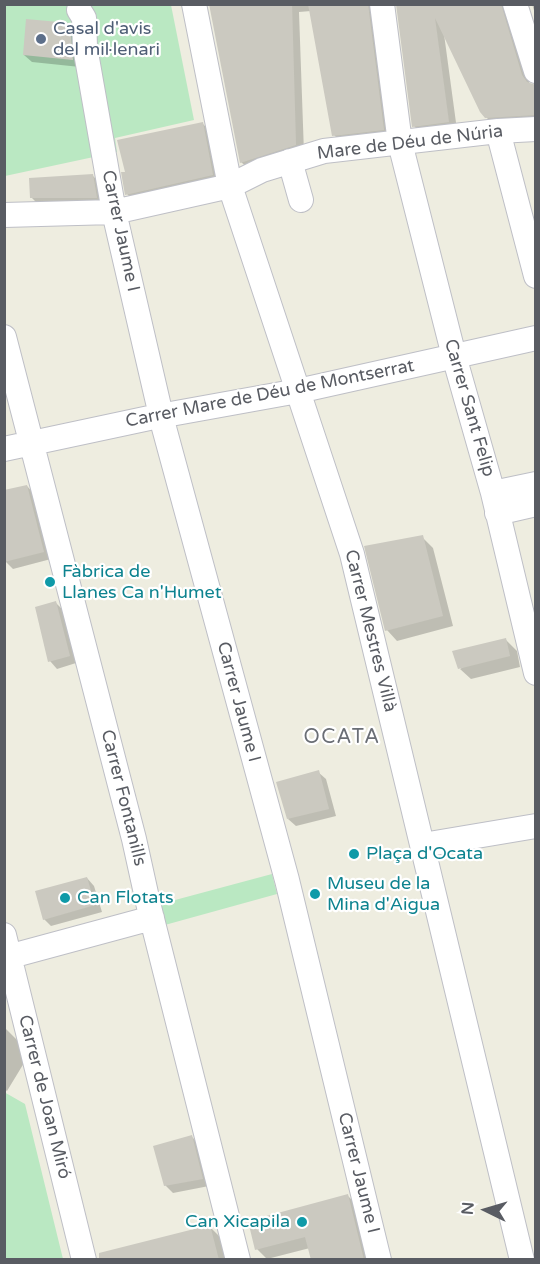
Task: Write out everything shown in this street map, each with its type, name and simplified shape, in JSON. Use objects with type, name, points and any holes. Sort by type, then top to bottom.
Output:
[{"type":"street","name":"Carrer Mestres Villà","points":[[194,4],[231,186],[351,554],[522,1260]]},
{"type":"street","name":"Carrer Sant Felip","points":[[382,4],[400,143],[454,356],[495,503],[536,673]]},
{"type":"street","points":[[515,4],[536,71]]},
{"type":"street","name":"Carrer Jaume I","points":[[79,10],[84,18],[86,47],[114,212],[161,416],[287,880],[379,1260]]},
{"type":"street","name":"Mare de Déu de Núria","points":[[4,215],[114,212],[231,186],[262,170],[324,151],[498,131],[536,129]]},
{"type":"street","points":[[498,131],[536,276]]},
{"type":"street","points":[[290,161],[301,200]]},
{"type":"street","name":"Carrer Fontanills","points":[[4,337],[134,839],[238,1260]]},
{"type":"street","name":"Carrer Mare de Déu de Montserrat","points":[[4,449],[161,416],[298,391],[536,338]]},
{"type":"street","points":[[495,503],[536,484]]},
{"type":"street","points":[[495,503],[536,504]]},
{"type":"street","points":[[423,845],[536,826]]},
{"type":"street","points":[[6,950],[152,918]]},
{"type":"street","name":"Carrer de Joan Miró","points":[[6,950],[84,1260]]},
{"type":"green space","points":[[4,5],[66,5],[79,10],[91,5],[171,5],[194,120],[115,138],[117,152],[5,176]]},
{"type":"green space","points":[[272,874],[277,894],[154,928],[149,907]]},
{"type":"green space","points":[[4,1092],[25,1104],[63,1259],[5,1259]]},
{"type":"building","points":[[209,4],[292,4],[296,145],[240,163]]},
{"type":"building","points":[[308,4],[368,4],[384,130],[332,136]]},
{"type":"building","points":[[396,4],[501,4],[522,75],[527,82],[536,85],[536,115],[485,118],[435,18],[449,122],[412,127]]},
{"type":"building","points":[[26,19],[70,23],[73,60],[23,55]]},
{"type":"building","points":[[203,122],[213,175],[125,195],[121,172],[125,172],[117,140]]},
{"type":"building","points":[[93,174],[97,198],[30,198],[29,178]]},
{"type":"building","name":"Fàbrica de Llanes Ca n'Humet","points":[[27,485],[44,552],[4,562],[4,490]]},
{"type":"building","points":[[423,535],[443,616],[385,631],[364,546]]},
{"type":"building","points":[[56,601],[70,656],[48,662],[35,607]]},
{"type":"building","points":[[506,638],[510,656],[458,669],[452,651]]},
{"type":"building","points":[[319,770],[329,809],[287,819],[276,782]]},
{"type":"building","name":"Can Flotats","points":[[87,877],[95,905],[43,920],[35,891]]},
{"type":"building","points":[[192,1135],[203,1179],[164,1186],[153,1146]]},
{"type":"building","name":"Can Xicapila","points":[[348,1194],[364,1260],[311,1260],[305,1237],[255,1250],[248,1221]]},
{"type":"building","points":[[210,1225],[219,1260],[99,1260],[99,1253]]},
{"type":"place","name":"Casal d'avis del mil·lenari","points":[[41,39]]},
{"type":"place","name":"Fàbrica de Llanes Ca n'Humet","points":[[50,582]]},
{"type":"place","name":"Plaça d'Ocata","points":[[354,854]]},
{"type":"place","name":"Museu de la Mina d'Aigua","points":[[315,894]]},
{"type":"place","name":"Can Flotats","points":[[65,898]]},
{"type":"place","name":"Can Xicapila","points":[[302,1222]]},
{"type":"district","name":"OCATA","points":[[342,738]]}]
